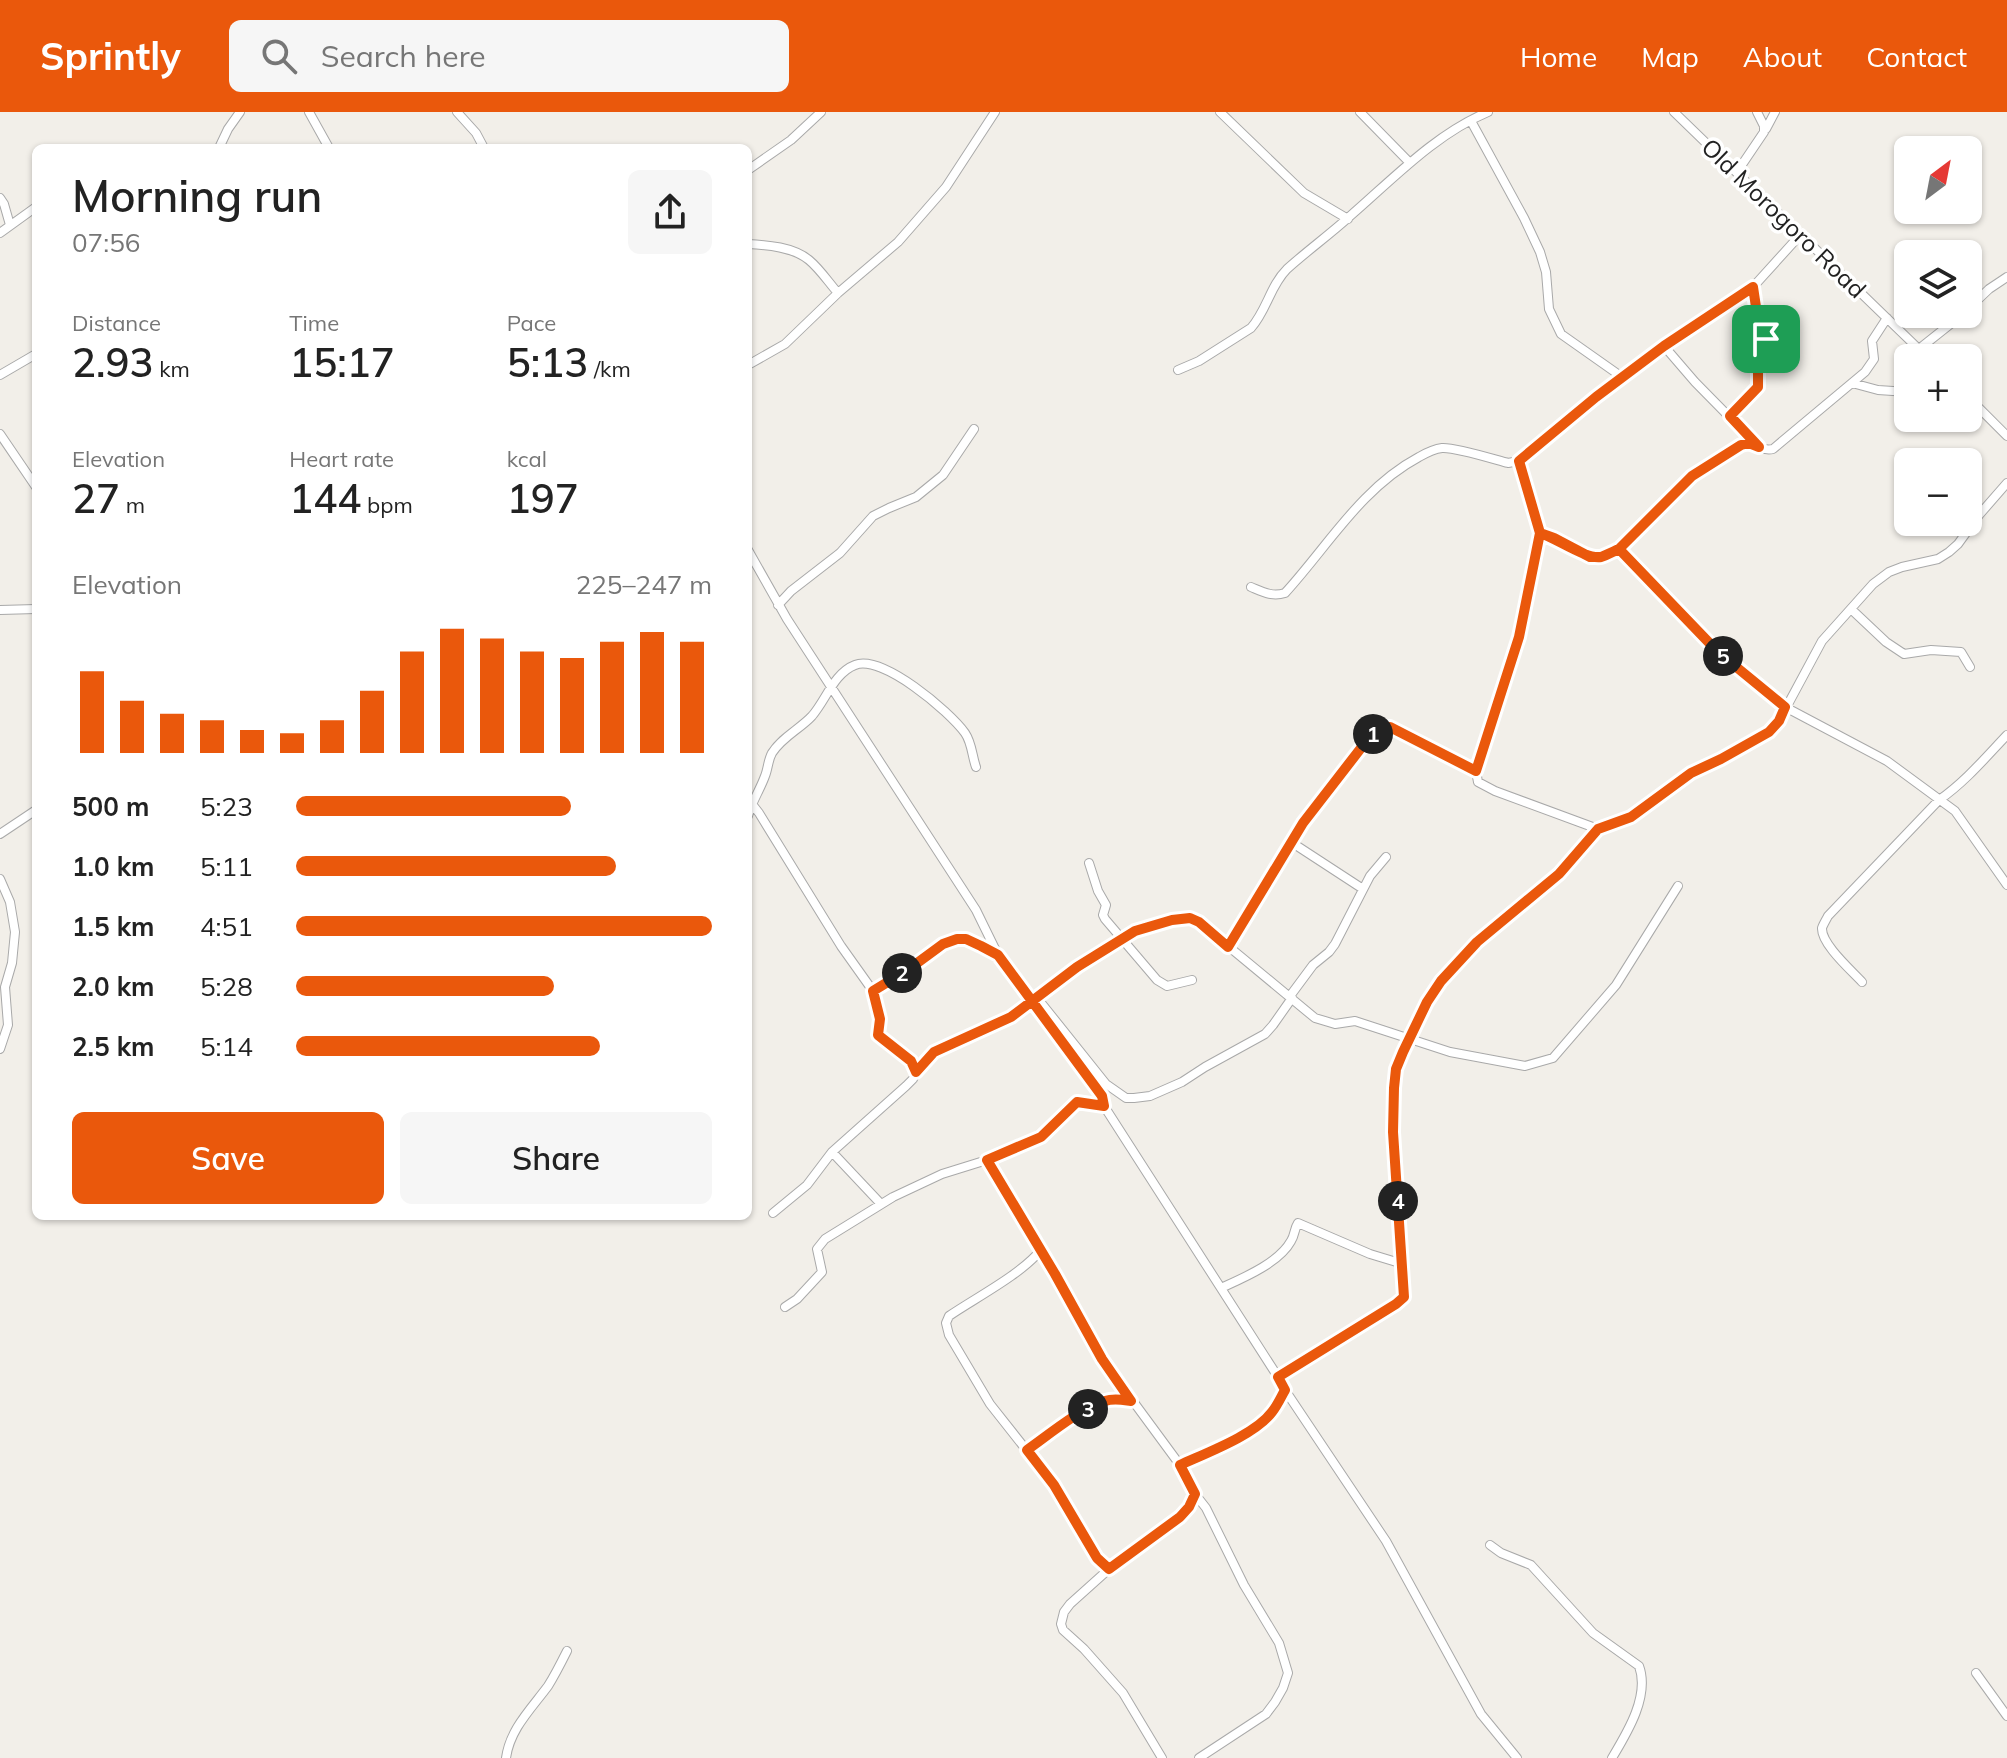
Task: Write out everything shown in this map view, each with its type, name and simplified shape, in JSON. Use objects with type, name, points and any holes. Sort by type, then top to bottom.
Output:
[{"type":"street","points":[[221,144],[240,112]]},
{"type":"street","points":[[309,112],[327,144]]},
{"type":"street","points":[[457,112],[482,144]]},
{"type":"street","points":[[752,167],[791,140],[821,112]]},
{"type":"street","points":[[752,363],[785,344],[898,242],[946,187],[995,112]]},
{"type":"street","points":[[1220,112],[1304,193],[1348,219]]},
{"type":"street","points":[[1360,112],[1410,163]]},
{"type":"street","points":[[1178,370],[1199,361],[1251,328],[1261,315],[1278,278],[1296,261],[1410,163],[1457,128],[1488,112]]},
{"type":"street","name":"Old Morogoro Road","points":[[1674,112],[1914,344]]},
{"type":"street","points":[[1757,112],[1764,132]]},
{"type":"street","points":[[1737,172],[1775,112]]},
{"type":"street","points":[[1471,121],[1540,252],[1546,272],[1549,309],[1561,334],[1622,377]]},
{"type":"street","points":[[0,198],[10,225]]},
{"type":"street","points":[[0,233],[32,210]]},
{"type":"street","points":[[1251,587],[1270,595],[1285,593],[1348,515],[1388,477],[1430,451],[1443,448],[1508,463],[1519,461],[1622,377],[1753,287],[1801,234]]},
{"type":"street","points":[[752,245],[799,254],[838,293]]},
{"type":"street","points":[[1982,296],[2007,277]]},
{"type":"street","points":[[1730,416],[1758,387],[1758,359],[1766,343],[1759,327],[1753,287]]},
{"type":"street","points":[[1540,533],[1590,557],[1601,557],[1619,549],[1692,476],[1741,445],[1749,443],[1765,451],[1773,449],[1852,383],[1872,363],[1872,341],[1887,318]]},
{"type":"street","points":[[1925,344],[1945,328]]},
{"type":"street","points":[[1664,346],[1759,447]]},
{"type":"street","points":[[0,375],[32,356]]},
{"type":"street","points":[[1852,383],[1894,391]]},
{"type":"street","points":[[1982,411],[2007,436]]},
{"type":"street","points":[[778,605],[840,553],[873,516],[916,497],[943,475],[974,429]]},
{"type":"street","points":[[0,434],[32,481]]},
{"type":"street","points":[[1519,461],[1540,533],[1519,637],[1476,771],[1478,782],[1598,829]]},
{"type":"street","points":[[1278,1377],[1404,1297],[1393,1132],[1396,1069],[1427,1002],[1441,981],[1477,942],[1559,874],[1598,829],[1631,817],[1691,773],[1769,732],[1779,721],[1822,641],[1873,584],[1889,572],[1938,559],[1949,552],[2007,483]]},
{"type":"street","points":[[1619,549],[1718,652],[1785,707],[1887,761],[1955,811]]},
{"type":"street","points":[[752,557],[778,605],[976,910],[998,955],[1076,1045],[1097,1075],[1126,1098],[1150,1096],[1182,1082],[1265,1034],[1313,965],[1335,944],[1370,876],[1386,857]]},
{"type":"street","points":[[0,610],[32,609]]},
{"type":"street","points":[[1851,609],[1886,642],[1904,654],[1931,650],[1961,652],[1970,667]]},
{"type":"street","points":[[752,799],[765,778],[771,755],[783,739],[813,715],[851,666],[862,662],[901,677],[944,712],[966,735],[976,767]]},
{"type":"street","points":[[1228,947],[1303,823],[1354,755],[1378,730],[1390,727],[1476,771]]},
{"type":"street","points":[[1862,982],[1828,945],[1822,926],[1828,916],[1939,800],[2007,735]]},
{"type":"street","points":[[1948,793],[1955,811],[2007,885]]},
{"type":"street","points":[[752,804],[873,991],[880,1019],[878,1035],[911,1061],[916,1072]]},
{"type":"street","points":[[0,834],[32,813]]},
{"type":"street","points":[[1291,842],[1363,889]]},
{"type":"street","points":[[1089,863],[1106,905],[1103,915],[1163,985],[1192,980]]},
{"type":"street","points":[[0,879],[10,902],[15,932],[12,963],[5,987],[8,1025],[0,1049]]},
{"type":"street","points":[[773,1213],[807,1185],[832,1152],[913,1079],[934,1052],[1011,1017],[1077,967],[1135,931],[1190,918],[1199,922],[1315,1018],[1328,1023],[1355,1021],[1450,1052],[1525,1066],[1553,1058],[1616,985],[1678,886]]},
{"type":"street","points":[[873,991],[943,944],[957,939],[966,939],[998,955]]},
{"type":"street","points":[[1034,998],[1102,1096],[1104,1106],[1285,1390],[1386,1541],[1481,1714],[1517,1758]]},
{"type":"street","points":[[785,1307],[797,1299],[822,1272],[817,1254],[820,1244],[881,1204],[942,1174],[987,1160],[1041,1137],[1077,1102],[1104,1106]]},
{"type":"street","points":[[832,1152],[881,1204]]},
{"type":"street","points":[[987,1160],[1102,1359],[1180,1465],[1206,1508],[1244,1585],[1279,1643],[1288,1673],[1283,1688],[1266,1714],[1199,1758]]},
{"type":"street","points":[[1221,1288],[1274,1259],[1291,1241],[1298,1223],[1370,1254],[1403,1264]]},
{"type":"street","points":[[1041,1250],[1034,1259],[949,1316],[946,1323],[949,1335],[990,1404],[1054,1485],[1097,1558],[1109,1569]]},
{"type":"street","points":[[1180,1465],[1233,1441],[1251,1429],[1271,1414],[1285,1390]]},
{"type":"street","points":[[1027,1450],[1099,1403],[1108,1400],[1131,1401]]},
{"type":"street","points":[[1162,1758],[1123,1693],[1063,1630],[1061,1624],[1070,1604],[1109,1569],[1180,1517],[1195,1494]]},
{"type":"street","points":[[1490,1545],[1531,1565],[1593,1633],[1639,1666],[1642,1684],[1637,1708],[1612,1758]]},
{"type":"street","points":[[506,1758],[508,1744],[518,1725],[548,1685],[567,1651]]},
{"type":"street","points":[[1976,1673],[2007,1716]]},
{"type":"route","points":[[1766,339],[1758,359],[1758,387],[1730,416],[1759,447],[1749,443],[1741,445],[1692,476],[1619,549],[1601,557],[1590,557],[1540,533],[1519,637],[1476,771],[1390,727],[1378,730],[1354,755],[1303,823],[1228,947],[1190,918],[1135,931],[1077,967],[1033,1000],[1011,1017],[934,1052],[916,1072],[911,1061],[878,1035],[879,1010],[873,991],[943,944],[966,939],[998,955],[1033,1000],[1102,1096],[1104,1106],[1077,1102],[1041,1137],[987,1160],[1102,1359],[1131,1401],[1118,1399],[1099,1403],[1027,1450],[1054,1485],[1097,1558],[1109,1569],[1189,1507],[1195,1494],[1180,1465],[1233,1441],[1251,1429],[1271,1414],[1285,1390],[1278,1377],[1404,1297],[1393,1132],[1396,1069],[1427,1002],[1441,981],[1477,942],[1559,874],[1598,829],[1631,817],[1691,773],[1769,732],[1779,721],[1785,707],[1718,652],[1619,549],[1601,557],[1590,557],[1554,538],[1540,533],[1519,461],[1664,346],[1753,287],[1759,327],[1766,339]]}]
